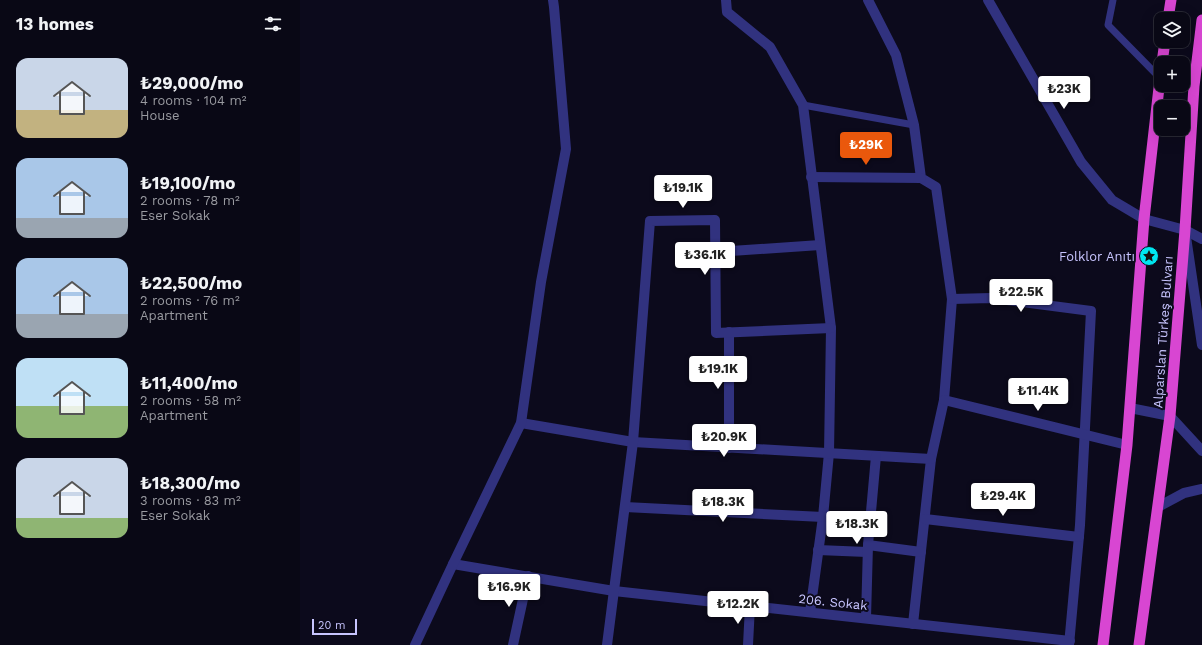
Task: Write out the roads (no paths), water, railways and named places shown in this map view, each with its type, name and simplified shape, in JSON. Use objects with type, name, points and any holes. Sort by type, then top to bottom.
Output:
[{"type":"highway","points":[[1169,12],[1171,0]]},
{"type":"highway","name":"Alparslan Türkeş Bulvarı","points":[[1139,645],[1170,416],[1185,230],[1194,86],[1202,20]]},
{"type":"highway","name":"Alparslan Türkeş Bulvarı","points":[[1103,645],[1127,445],[1144,219],[1158,92]]},
{"type":"street","points":[[415,645],[452,564],[521,423],[541,282],[566,149],[553,0]]},
{"type":"street","points":[[726,0],[727,12],[770,47],[803,105],[831,328],[828,453],[823,517],[810,612]]},
{"type":"street","points":[[868,0],[896,55],[914,125],[921,178]]},
{"type":"street","points":[[988,0],[1082,162],[1112,200],[1144,219],[1185,230],[1202,239]]},
{"type":"street","points":[[811,177],[921,178],[936,187],[952,299],[944,400],[931,459],[913,624]]},
{"type":"street","points":[[607,645],[633,442],[650,221],[716,220],[716,333],[831,328]]},
{"type":"street","points":[[1185,230],[1202,345]]},
{"type":"street","points":[[716,252],[820,245]]},
{"type":"street","points":[[952,299],[991,298],[1091,311],[1086,435],[1079,537],[1069,643]]},
{"type":"street","points":[[728,332],[729,448]]},
{"type":"street","points":[[944,400],[1127,445]]},
{"type":"street","points":[[1130,408],[1170,416],[1202,451]]},
{"type":"street","points":[[521,423],[633,442],[931,459]]},
{"type":"street","points":[[866,618],[868,549],[876,456]]},
{"type":"street","points":[[1158,507],[1184,493],[1202,489]]},
{"type":"street","points":[[625,507],[823,517]]},
{"type":"street","points":[[925,519],[1079,537]]},
{"type":"street","points":[[818,550],[868,549],[921,552]]},
{"type":"street","name":"206. Sokak","points":[[452,564],[614,591],[866,618],[1069,643]]},
{"type":"street","points":[[513,645],[528,576]]},
{"type":"street","points":[[748,645],[750,606]]},
{"type":"lane","points":[[1113,0],[1108,25],[1154,68]]},
{"type":"lane","points":[[803,105],[914,125]]},
{"type":"place","name":"Folklor Anıtı","points":[[1149,256]]}]
